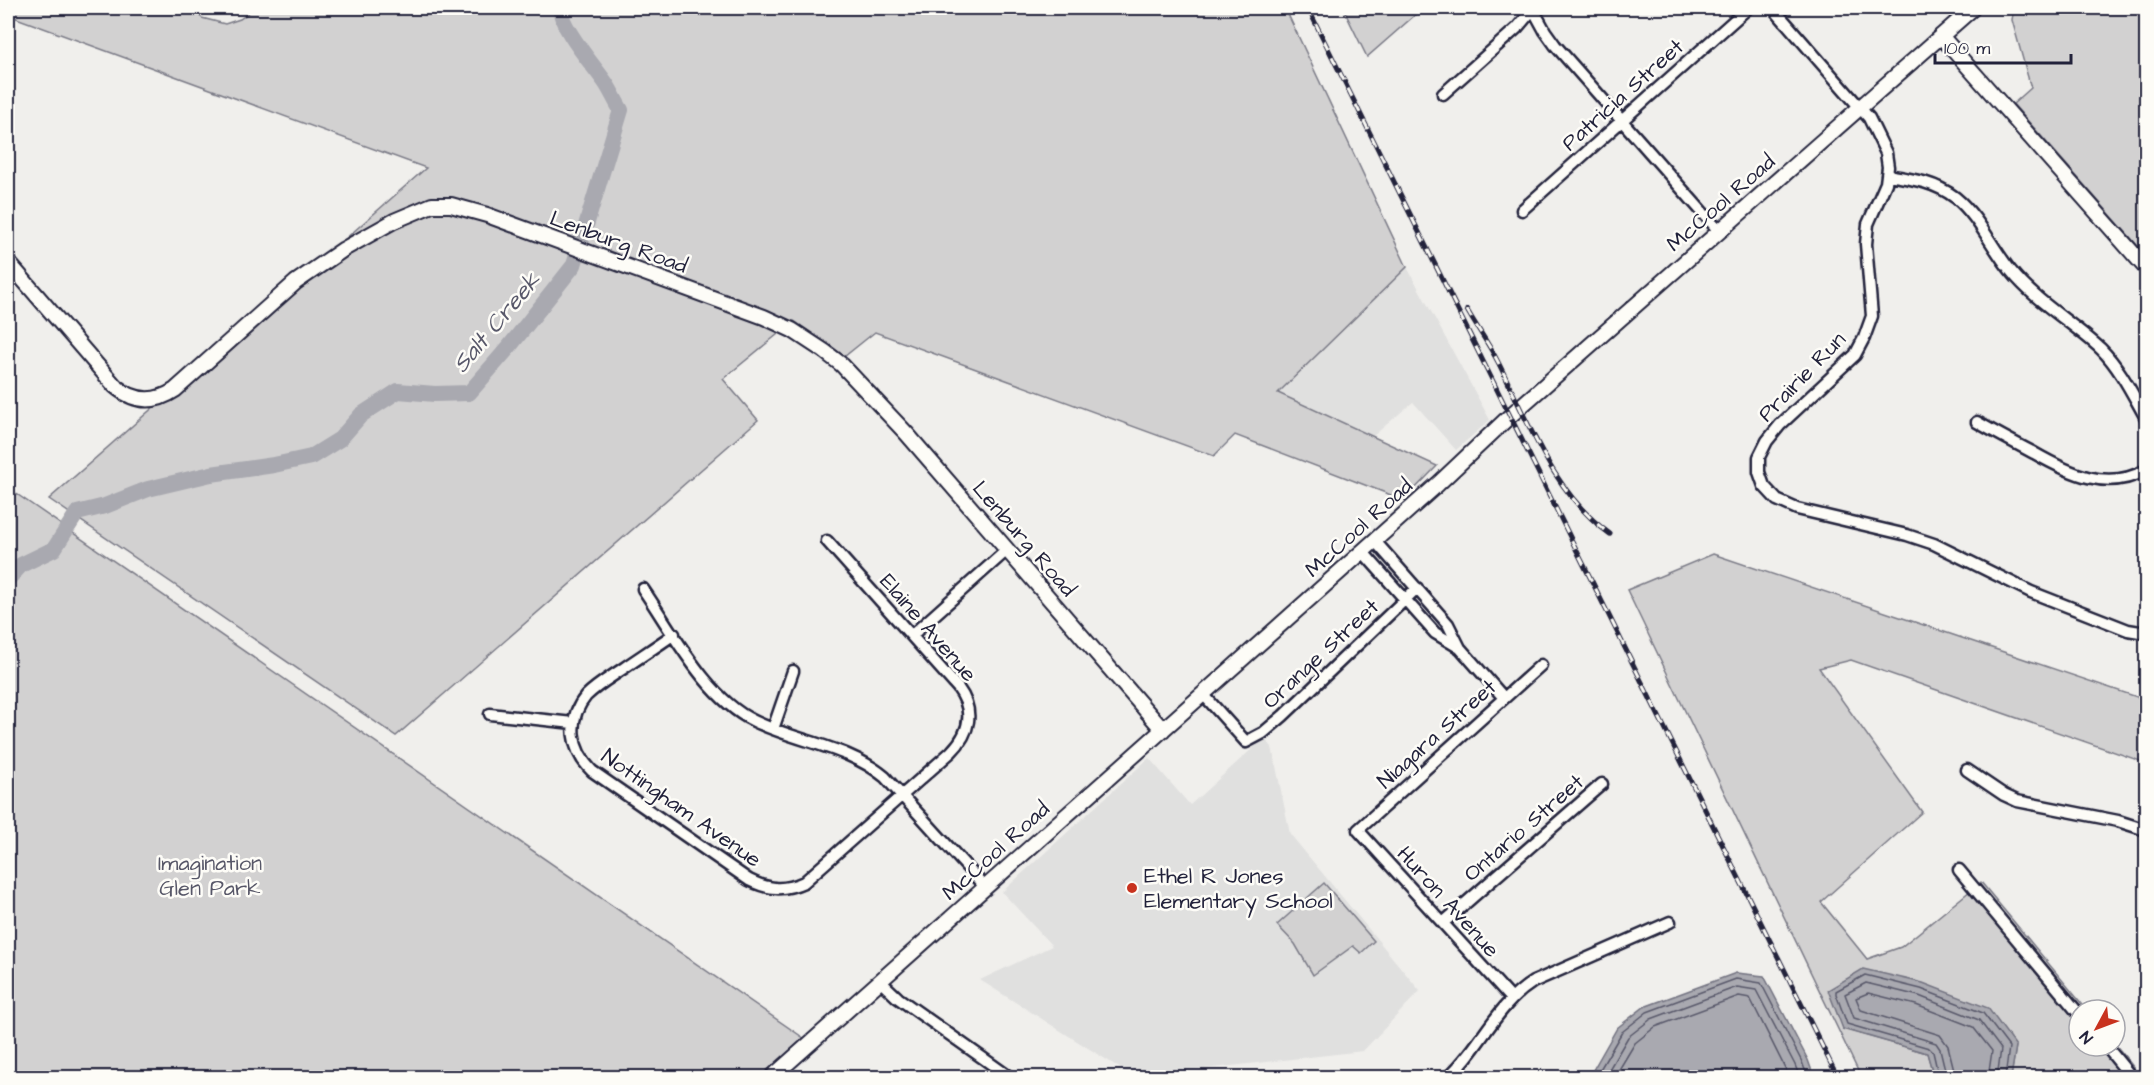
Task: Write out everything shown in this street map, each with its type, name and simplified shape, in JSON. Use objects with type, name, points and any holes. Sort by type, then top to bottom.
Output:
[{"type":"street","points":[[1443,94],[1517,28],[1533,8],[1555,45],[1719,231]]},
{"type":"street","name":"Patricia Street","points":[[1522,210],[1621,119],[1748,8]]},
{"type":"street","name":"Prairie Run","points":[[1773,8],[1869,118],[1886,153],[1887,175],[1886,183],[1868,225],[1866,244],[1872,316],[1864,338],[1855,355],[1780,425],[1767,441],[1758,457],[1759,472],[1764,486],[1777,500],[1797,509],[1934,544],[2031,592],[2128,630],[2146,633]]},
{"type":"street","name":"McCool Road","points":[[771,1077],[1163,730],[1719,231],[1973,8]]},
{"type":"street","points":[[1941,36],[2146,268]]},
{"type":"street","points":[[1887,175],[1920,180],[1939,187],[1958,199],[1972,215],[2011,272],[2044,304],[2089,339],[2109,358],[2146,418]]},
{"type":"street","name":"Lenburg Road","points":[[8,262],[115,386],[131,397],[150,400],[163,397],[175,390],[281,294],[310,271],[394,221],[423,208],[443,204],[463,207],[764,317],[792,330],[842,365],[899,425],[1163,730]]},
{"type":"street","points":[[1977,422],[2066,471],[2084,478],[2106,480],[2127,478],[2146,470]]},
{"type":"street","points":[[1374,540],[1448,624],[1460,648],[1504,698]]},
{"type":"street","name":"Elaine Avenue","points":[[827,541],[963,694],[967,703],[969,724],[959,744],[903,796]]},
{"type":"street","points":[[912,635],[1007,550]]},
{"type":"street","points":[[1362,551],[1435,633],[1460,648]]},
{"type":"street","name":"Orange Street","points":[[1203,694],[1246,742],[1263,733],[1283,716],[1417,588]]},
{"type":"street","points":[[643,589],[705,681],[718,696],[741,714],[772,729],[862,761],[885,777],[985,887]]},
{"type":"street","points":[[490,714],[573,723],[577,711],[588,695],[674,634]]},
{"type":"street","name":"Niagara Street","points":[[1358,830],[1541,665]]},
{"type":"street","points":[[772,729],[792,672]]},
{"type":"street","name":"Nottingham Avenue","points":[[573,723],[575,746],[592,771],[749,880],[771,889],[794,886],[804,882],[903,796]]},
{"type":"street","points":[[1967,770],[2017,801],[2118,821],[2146,830]]},
{"type":"street","name":"Ontario Street","points":[[1443,923],[1602,784]]},
{"type":"street","name":"Huron Avenue","points":[[1358,830],[1511,998]]},
{"type":"street","points":[[1959,870],[2067,1000]]},
{"type":"street","points":[[1447,1077],[1511,998],[1533,982],[1670,922]]},
{"type":"street","points":[[880,981],[898,999],[1011,1077]]},
{"type":"street","points":[[2116,1058],[2132,1077]]},
{"type":"shaded area","points":[[1407,267],[1490,420],[1456,450],[1413,402],[1372,437],[1278,393]]},
{"type":"shaded area","points":[[1264,738],[1272,747],[1290,834],[1420,991],[1363,1051],[1134,1077],[980,980],[1052,946],[1002,892],[1149,758],[1190,805]]},
{"type":"green space","points":[[8,8],[192,8],[202,18],[225,24],[240,19],[255,8],[1285,8],[1407,267],[1278,393],[1437,466],[1404,500],[1235,435],[1214,456],[875,332],[845,356],[794,321],[723,379],[758,420],[396,736],[49,499],[426,168],[8,15]]},
{"type":"green space","points":[[1343,8],[1423,8],[1367,57]]},
{"type":"green space","points":[[2014,8],[2146,8],[2146,255],[2013,104],[2031,88],[2012,20]]},
{"type":"green space","name":"Imagination Glen Park","points":[[8,488],[808,1041],[766,1078],[8,1077]]},
{"type":"green space","points":[[1713,554],[2146,700],[2146,763],[1851,660],[1819,668],[1922,812],[1821,902],[1867,959],[1901,947],[1981,882],[2077,998],[2067,998],[2067,1058],[2126,1058],[2134,1068],[2123,1077],[2011,1077],[2016,1046],[1842,1029],[1927,1053],[1934,1077],[1861,1077],[1627,590]]},
{"type":"green space","points":[[1324,883],[1374,941],[1361,953],[1353,946],[1313,975],[1295,944],[1277,925]]},
{"type":"water","points":[[1863,969],[1923,983],[1988,1008],[2016,1046],[2011,1077],[1934,1077],[1927,1053],[1843,1029],[1828,990]]},
{"type":"water","points":[[1736,973],[1764,976],[1808,1060],[1814,1077],[1589,1077],[1617,1028],[1644,1007]]},
{"type":"waterway","name":"Salt Creek","points":[[8,579],[21,565],[54,549],[77,513],[105,506],[148,489],[211,474],[311,457],[340,439],[361,415],[398,391],[435,394],[469,393],[574,265],[621,110],[607,85],[571,36],[565,25],[561,8]]},
{"type":"railway","points":[[1308,8],[1838,1078]]},
{"type":"railway","points":[[1467,310],[1494,355],[1532,432],[1558,478],[1590,517],[1610,534]]},
{"type":"place","name":"Ethel R Jones Elementary School","points":[[1132,888]]}]
